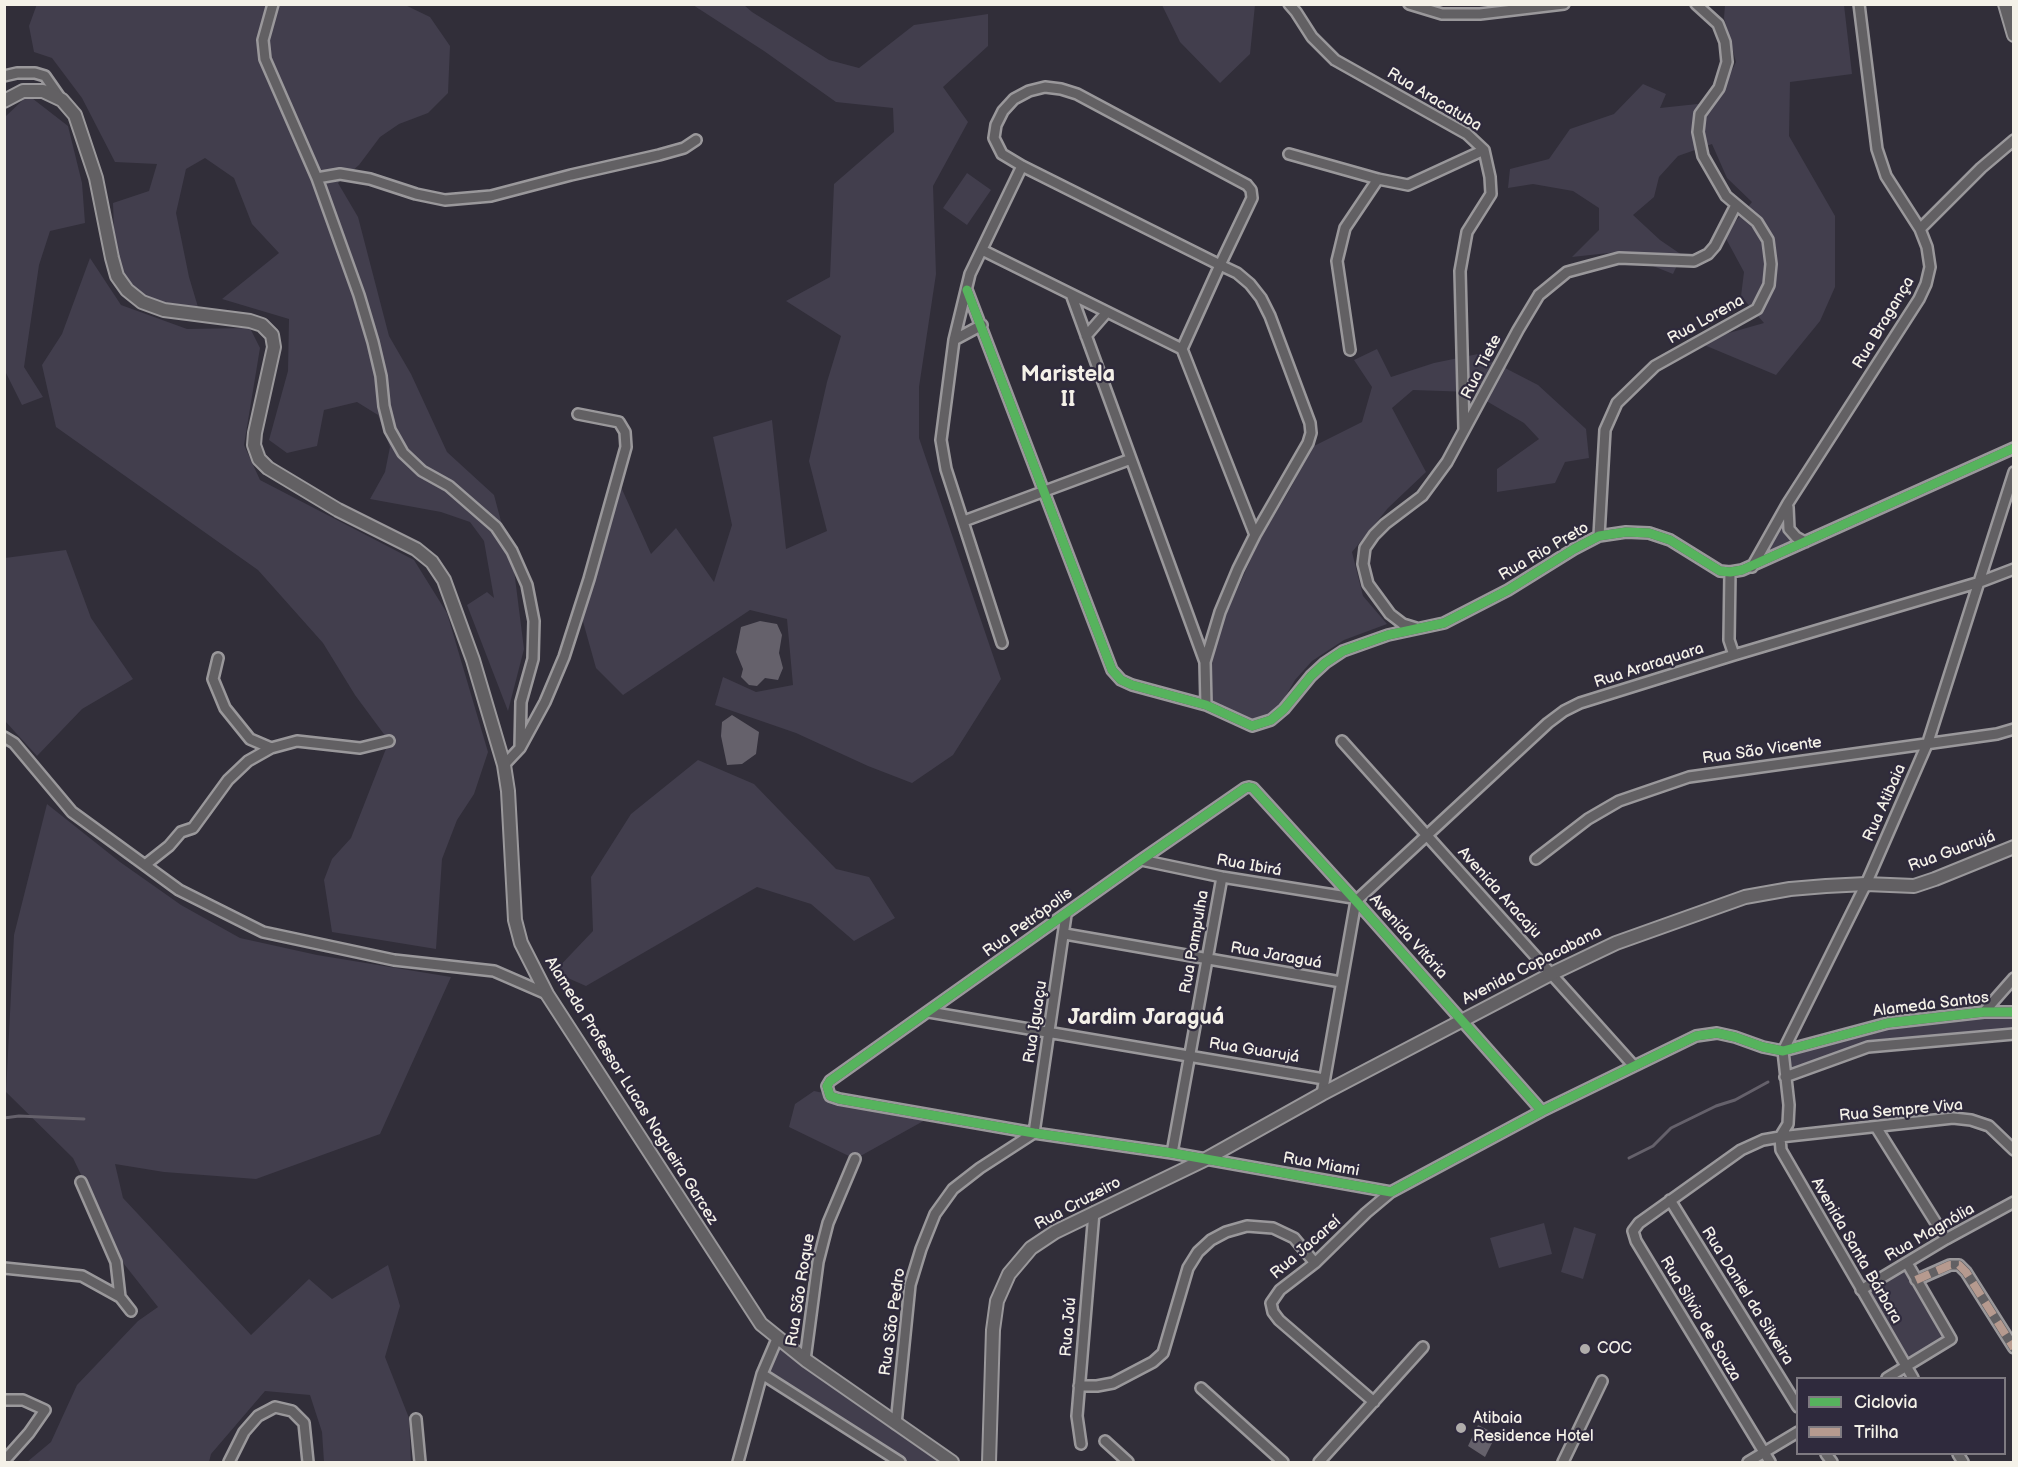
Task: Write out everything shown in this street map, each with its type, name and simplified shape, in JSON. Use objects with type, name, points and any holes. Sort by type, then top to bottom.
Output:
[{"type":"main road","points":[[2005,4],[2013,35]]},
{"type":"main road","points":[[4,101],[23,91],[43,91],[62,100]]},
{"type":"main road","name":"Alameda Professor Lucas Nogueira Garcez","points":[[62,100],[75,115],[85,140],[96,178],[117,276],[128,291],[142,302],[164,310],[250,321],[262,325],[272,335],[274,347],[255,433],[254,445],[259,459],[268,468],[338,510],[416,549],[432,562],[444,580],[473,660],[504,765],[508,791],[514,920],[521,943],[547,994],[761,1324],[777,1340],[952,1462]]},
{"type":"main road","name":"Rua Guarujá","points":[[1866,884],[1914,886],[2013,847]]},
{"type":"main road","name":"Avenida Copacabana","points":[[1204,1160],[1462,1020],[1616,943],[1745,897],[1790,889],[1866,884]]},
{"type":"main road","name":"Rua Cruzeiro","points":[[982,1462],[989,1457],[993,1329],[997,1301],[1009,1274],[1031,1248],[1055,1232],[1204,1160]]},
{"type":"street","points":[[273,4],[263,40],[265,59],[317,178],[374,342],[390,430],[404,453],[422,471],[449,486],[496,527],[512,551],[527,585],[534,621],[533,659],[521,702],[520,748]]},
{"type":"street","name":"Rua Aracatuba","points":[[1288,4],[1312,37],[1335,60],[1467,134],[1484,150],[1491,194],[1467,232],[1460,271],[1464,431]]},
{"type":"street","points":[[1409,4],[1442,14],[1480,14],[1519,7],[1564,4]]},
{"type":"street","name":"Rua Lorena","points":[[1599,536],[1605,430],[1617,403],[1654,366],[1757,309],[1769,285],[1771,264],[1768,240],[1757,222],[1726,196],[1703,156],[1698,132],[1700,114],[1719,88],[1727,62],[1725,42],[1718,24],[1696,4]]},
{"type":"street","name":"Rua Bragança","points":[[1752,567],[1788,503],[1919,299],[1930,267],[1927,247],[1920,229],[1886,176],[1877,149],[1859,4]]},
{"type":"street","points":[[4,76],[26,73],[45,76],[62,100]]},
{"type":"street","points":[[967,290],[1112,670],[1121,680],[1132,685],[1206,705],[1205,662],[1220,612],[1255,535],[1308,443],[1311,433],[1310,423],[1270,316],[1261,298],[1250,284],[1237,273],[1220,265],[1022,166],[1002,154],[994,138],[996,125],[1003,111],[1014,99],[1029,91],[1045,87],[1077,94],[1247,184],[1252,198],[1220,265],[1182,349]]},
{"type":"street","points":[[317,178],[340,174],[370,179],[416,194],[445,200],[491,196],[659,155],[684,148],[696,140]]},
{"type":"street","points":[[1920,229],[2013,140]]},
{"type":"street","points":[[1289,154],[1408,185],[1484,150]]},
{"type":"street","points":[[1002,643],[946,470],[941,440],[954,340],[970,274],[1022,166]]},
{"type":"street","points":[[1350,350],[1337,261],[1346,228],[1378,179]]},
{"type":"street","name":"Rua Tiete","points":[[1419,628],[1403,624],[1390,614],[1368,584],[1363,564],[1365,548],[1385,524],[1422,496],[1448,462],[1539,295],[1567,272],[1619,258],[1694,261],[1708,254],[1715,246],[1736,205]]},
{"type":"street","points":[[982,250],[1182,349],[1255,535]]},
{"type":"street","points":[[1071,294],[1205,662]]},
{"type":"street","points":[[1086,336],[1107,312]]},
{"type":"street","points":[[954,340],[982,325]]},
{"type":"street","points":[[504,765],[520,748],[545,702],[564,657],[627,447],[625,432],[619,422],[578,414]]},
{"type":"street","points":[[1734,655],[1729,640],[1730,572],[1752,567],[2013,448]]},
{"type":"street","points":[[964,521],[1131,459]]},
{"type":"street","name":"Rua Atibaia","points":[[1783,1051],[1866,884],[1928,742],[2013,472]]},
{"type":"street","points":[[1788,503],[1789,529],[1805,542]]},
{"type":"street","name":"Rua Rio Preto","points":[[1206,705],[1252,726],[1271,720],[1284,709],[1311,676],[1343,651],[1388,635],[1444,623],[1467,613],[1599,536],[1626,532],[1649,533],[1670,540],[1720,571],[1730,572]]},
{"type":"street","name":"Rua Araraquara","points":[[1354,900],[1564,711],[1580,703],[1980,582],[2013,569]]},
{"type":"street","points":[[218,658],[213,679],[225,708],[250,739],[271,748]]},
{"type":"street","name":"Rua São Vicente","points":[[1536,859],[1588,819],[1618,801],[1689,777],[1997,734],[2013,729]]},
{"type":"street","points":[[4,737],[14,743],[72,812],[179,890],[263,932],[393,960],[494,971],[547,994]]},
{"type":"street","points":[[145,865],[169,846],[181,832],[193,828],[228,780],[248,760],[271,748],[297,741],[360,748],[389,741]]},
{"type":"street","name":"Avenida Aracaju","points":[[1342,741],[1633,1065]]},
{"type":"street","name":"Rua Petrópolis","points":[[827,1086],[830,1081],[1141,860],[1249,787]]},
{"type":"street","name":"Avenida Vitória","points":[[1249,787],[1253,788],[1542,1111]]},
{"type":"street","name":"Rua Ibirá","points":[[1141,860],[1354,900]]},
{"type":"street","name":"Rua Pampulha","points":[[1172,1153],[1222,877]]},
{"type":"street","points":[[1322,1094],[1354,900]]},
{"type":"street","name":"Rua Iguaçu","points":[[1034,1133],[1066,915]]},
{"type":"street","name":"Rua Jaraguá","points":[[1065,934],[1341,982]]},
{"type":"street","points":[[1984,1012],[2013,978]]},
{"type":"street","name":"Rua Guarujá","points":[[929,1012],[1324,1079]]},
{"type":"street","name":"Alameda Santos","points":[[1783,1051],[1888,1023],[1984,1012],[2013,1012]]},
{"type":"street","points":[[1391,1192],[1633,1065],[1696,1036],[1717,1033],[1735,1036],[1763,1047],[1783,1051],[1789,1105],[1788,1124],[1780,1137]]},
{"type":"street","points":[[1785,1077],[1868,1047],[2013,1034]]},
{"type":"street","name":"Rua Miami","points":[[827,1086],[830,1096],[839,1099],[1034,1133],[1172,1153],[1391,1192]]},
{"type":"street","name":"Rua Sempre Viva","points":[[1670,1200],[1741,1150],[1763,1140],[1780,1137],[1953,1118],[1971,1120],[1989,1126],[2013,1150]]},
{"type":"street","points":[[1876,1127],[1946,1239]]},
{"type":"street","name":"Rua São Pedro","points":[[896,1424],[910,1285],[935,1214],[953,1189],[980,1168],[1034,1133]]},
{"type":"street","name":"Avenida Santa Bárbara","points":[[1780,1137],[1781,1150],[1912,1377]]},
{"type":"street","name":"Rua São Roque","points":[[805,1360],[818,1262],[828,1223],[855,1159]]},
{"type":"street","points":[[81,1182],[116,1263],[120,1297]]},
{"type":"street","name":"Rua Jacareí","points":[[1374,1402],[1279,1320],[1270,1303],[1275,1295],[1315,1263],[1391,1192]]},
{"type":"street","name":"Rua Daniel da Silveira","points":[[1670,1200],[1796,1405]]},
{"type":"street","name":"Rua Silvio de Souza","points":[[1670,1200],[1639,1223],[1633,1231],[1636,1241],[1770,1462]]},
{"type":"street","name":"Rua Magnólia","points":[[1861,1290],[2013,1202]]},
{"type":"street","name":"Rua Jaú","points":[[1081,1444],[1077,1416],[1094,1212]]},
{"type":"street","points":[[1079,1386],[1113,1383],[1153,1362],[1163,1353],[1188,1268],[1198,1252],[1210,1240],[1226,1232],[1247,1226],[1273,1228],[1294,1238],[1315,1263]]},
{"type":"street","points":[[1889,1377],[1951,1340],[1906,1263]]},
{"type":"street","points":[[1916,1280],[1950,1265],[1959,1265],[1966,1272],[2013,1348]]},
{"type":"street","points":[[4,1268],[81,1276],[120,1297],[131,1311]]},
{"type":"street","points":[[740,1462],[762,1374],[777,1340]]},
{"type":"street","points":[[1319,1462],[1423,1347]]},
{"type":"street","points":[[762,1374],[900,1462]]},
{"type":"street","points":[[1563,1462],[1602,1381]]},
{"type":"street","points":[[1201,1388],[1283,1462]]},
{"type":"street","points":[[4,1400],[23,1400],[45,1410],[29,1433],[4,1461]]},
{"type":"street","points":[[229,1462],[244,1432],[258,1416],[275,1407],[292,1411],[304,1423],[308,1462]]},
{"type":"street","points":[[416,1419],[420,1462]]},
{"type":"street","points":[[1748,1462],[1796,1433]]},
{"type":"street","points":[[1105,1441],[1128,1462]]},
{"type":"shaded area","points":[[37,4],[403,4],[430,17],[450,46],[448,93],[428,113],[399,124],[380,137],[359,165],[338,183],[358,217],[389,336],[411,374],[447,452],[494,495],[514,570],[524,649],[508,711],[467,605],[487,592],[494,598],[484,541],[470,522],[441,512],[370,499],[385,472],[390,447],[378,415],[357,402],[324,410],[317,446],[287,453],[269,440],[288,371],[289,319],[222,299],[279,253],[252,224],[234,178],[205,158],[186,169],[176,213],[189,277],[198,307],[155,301],[124,286],[114,232],[113,203],[149,191],[157,164],[115,162],[82,98],[52,58],[34,52],[29,26]]},
{"type":"shaded area","points":[[693,5],[744,5],[829,60],[859,68],[914,25],[988,14],[988,46],[943,87],[968,122],[933,186],[936,274],[919,387],[919,438],[1001,679],[953,755],[912,783],[868,766],[796,733],[715,705],[723,677],[756,692],[793,685],[787,619],[750,610],[623,695],[596,668],[582,618],[621,487],[651,554],[676,528],[714,582],[732,525],[713,437],[772,420],[786,549],[827,531],[809,461],[827,382],[841,336],[786,301],[830,277],[834,184],[894,132],[893,108],[836,102]]},
{"type":"shaded area","points":[[1162,5],[1255,5],[1250,54],[1220,83],[1180,42]]},
{"type":"shaded area","points":[[1725,5],[1844,5],[1852,74],[1790,82],[1789,136],[1835,216],[1835,287],[1820,321],[1776,375],[1697,342],[1764,323],[1741,296],[1744,272],[1724,235],[1752,202],[1727,178],[1712,144],[1678,156],[1659,177],[1654,197],[1633,215],[1660,240],[1682,255],[1673,274],[1618,252],[1572,257],[1599,230],[1599,208],[1573,191],[1533,184],[1508,188],[1510,169],[1549,159],[1570,129],[1614,114],[1643,84],[1666,94],[1660,108],[1716,102],[1736,62],[1724,18]]},
{"type":"shaded area","points":[[28,95],[68,126],[82,183],[85,223],[50,231],[39,265],[24,367],[43,397],[22,405],[5,371],[5,117]]},
{"type":"shaded area","points":[[967,173],[991,190],[967,225],[943,208]]},
{"type":"shaded area","points":[[90,258],[121,305],[187,329],[250,328],[260,348],[244,445],[260,480],[414,560],[447,613],[488,752],[474,794],[457,820],[442,859],[436,949],[332,932],[324,880],[332,859],[351,838],[389,741],[355,695],[323,643],[258,570],[56,427],[42,365],[62,334]]},
{"type":"shaded area","points":[[1377,349],[1391,377],[1434,363],[1478,354],[1538,385],[1586,429],[1589,458],[1565,462],[1555,483],[1497,492],[1497,469],[1539,439],[1524,423],[1471,392],[1413,390],[1392,408],[1426,472],[1388,508],[1352,552],[1363,596],[1387,624],[1344,640],[1312,661],[1295,680],[1281,704],[1268,714],[1252,720],[1211,702],[1210,664],[1226,614],[1260,539],[1312,447],[1362,422],[1372,387],[1354,360]]},
{"type":"shaded area","points":[[1787,506],[1789,529],[1805,542],[1753,565]]},
{"type":"shaded area","points":[[66,550],[91,618],[133,679],[82,709],[37,756],[5,721],[5,558]]},
{"type":"shaded area","points":[[760,621],[777,624],[782,635],[779,653],[783,668],[778,680],[765,678],[757,686],[749,685],[741,677],[743,669],[736,652],[741,627]]},
{"type":"shaded area","points":[[732,715],[759,732],[756,754],[742,764],[727,765],[721,736],[722,722]]},
{"type":"shaded area","points":[[698,760],[754,784],[836,869],[869,877],[895,918],[854,941],[811,904],[757,887],[586,986],[554,972],[593,931],[591,877],[631,814]]},
{"type":"shaded area","points":[[47,804],[120,862],[181,905],[240,938],[317,955],[451,977],[380,1134],[256,1179],[164,1172],[115,1164],[123,1198],[251,1335],[309,1279],[332,1299],[388,1265],[400,1306],[385,1357],[409,1418],[411,1462],[324,1462],[322,1432],[310,1395],[265,1391],[211,1454],[209,1462],[27,1462],[51,1442],[77,1385],[138,1321],[158,1307],[124,1264],[73,1158],[6,1092],[14,935]]},
{"type":"shaded area","points":[[2013,1012],[2013,1034],[1868,1047],[1785,1077],[1783,1051],[1888,1023]]},
{"type":"shaded area","points":[[814,1091],[936,1114],[855,1159],[789,1127],[795,1104]]},
{"type":"shaded area","points":[[1544,1223],[1552,1254],[1499,1268],[1490,1238]]},
{"type":"shaded area","points":[[1574,1227],[1596,1234],[1583,1279],[1561,1272]]},
{"type":"shaded area","points":[[1907,1263],[1951,1339],[1906,1367],[1861,1290]]},
{"type":"shaded area","points":[[778,1342],[948,1462],[903,1462],[766,1372]]},
{"type":"shaded area","points":[[1478,1425],[1488,1430],[1486,1435],[1494,1439],[1485,1457],[1468,1446]]},
{"type":"waterway","points":[[1629,1158],[1653,1146],[1671,1128],[1716,1106],[1735,1100],[1768,1082]]},
{"type":"waterway","points":[[4,1118],[19,1116],[84,1119]]},
{"type":"marked path","points":[[1916,1280],[1950,1265],[1959,1265],[1966,1272],[2014,1348]]},
{"type":"cycle path","points":[[967,290],[1112,670],[1121,680],[1132,685],[1206,705],[1252,726],[1271,720],[1284,709],[1311,676],[1343,651],[1388,635],[1444,623],[1508,590],[1599,536],[1626,532],[1649,533],[1670,540],[1720,571],[1742,570],[2014,448]]},
{"type":"cycle path","points":[[1542,1111],[1356,901],[1253,788],[1249,787],[1141,860],[830,1081],[827,1086],[830,1096],[839,1099],[1034,1133],[1172,1153],[1391,1192],[1542,1111],[1696,1036],[1717,1033],[1783,1051],[1888,1023],[1984,1012],[2014,1012]]},
{"type":"place","name":"COC","points":[[1585,1349]]},
{"type":"place","name":"Atibaia Residence Hotel","points":[[1461,1428]]},
{"type":"district","name":"Maristela II","points":[[1068,388]]},
{"type":"district","name":"Jardim Jaraguá","points":[[1146,1018]]}]
